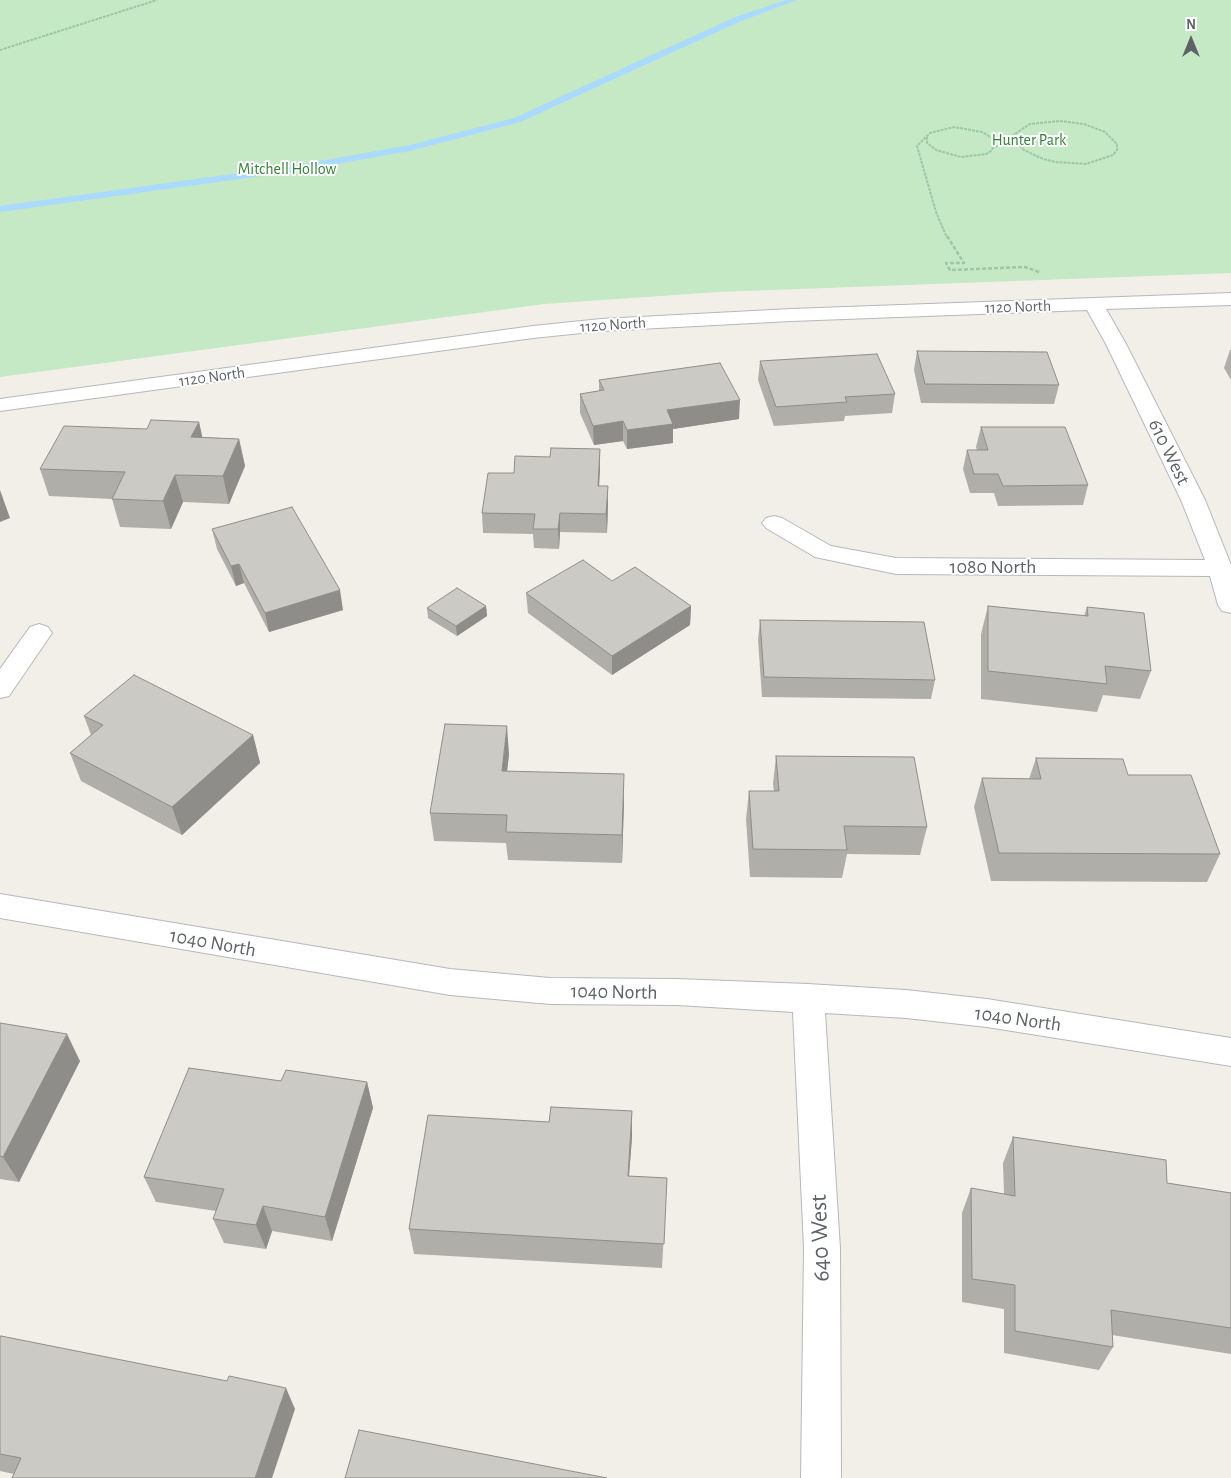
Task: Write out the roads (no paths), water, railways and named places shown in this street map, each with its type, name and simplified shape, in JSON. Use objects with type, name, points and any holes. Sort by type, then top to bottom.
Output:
[{"type":"street","name":"1120 North","points":[[0,405],[513,334],[601,324],[781,315],[1231,299]]},
{"type":"street","name":"610 West","points":[[1093,304],[1116,344],[1193,500],[1220,568],[1231,605]]},
{"type":"street","name":"1080 North","points":[[774,523],[824,552],[896,566],[1220,568]]},
{"type":"street","points":[[0,689],[38,633]]},
{"type":"street","name":"1040 North","points":[[0,906],[450,982],[550,991],[677,992],[906,1004],[986,1013],[1231,1052]]},
{"type":"street","name":"640 West","points":[[808,998],[822,1248],[821,1478]]},
{"type":"waterway","points":[[0,209],[297,168],[410,148],[517,120],[738,19],[793,0]]},
{"type":"park label","name":"Hunter Park","points":[[1029,140]]},
{"type":"park label","name":"Mitchell Hollow","points":[[287,169]]}]
